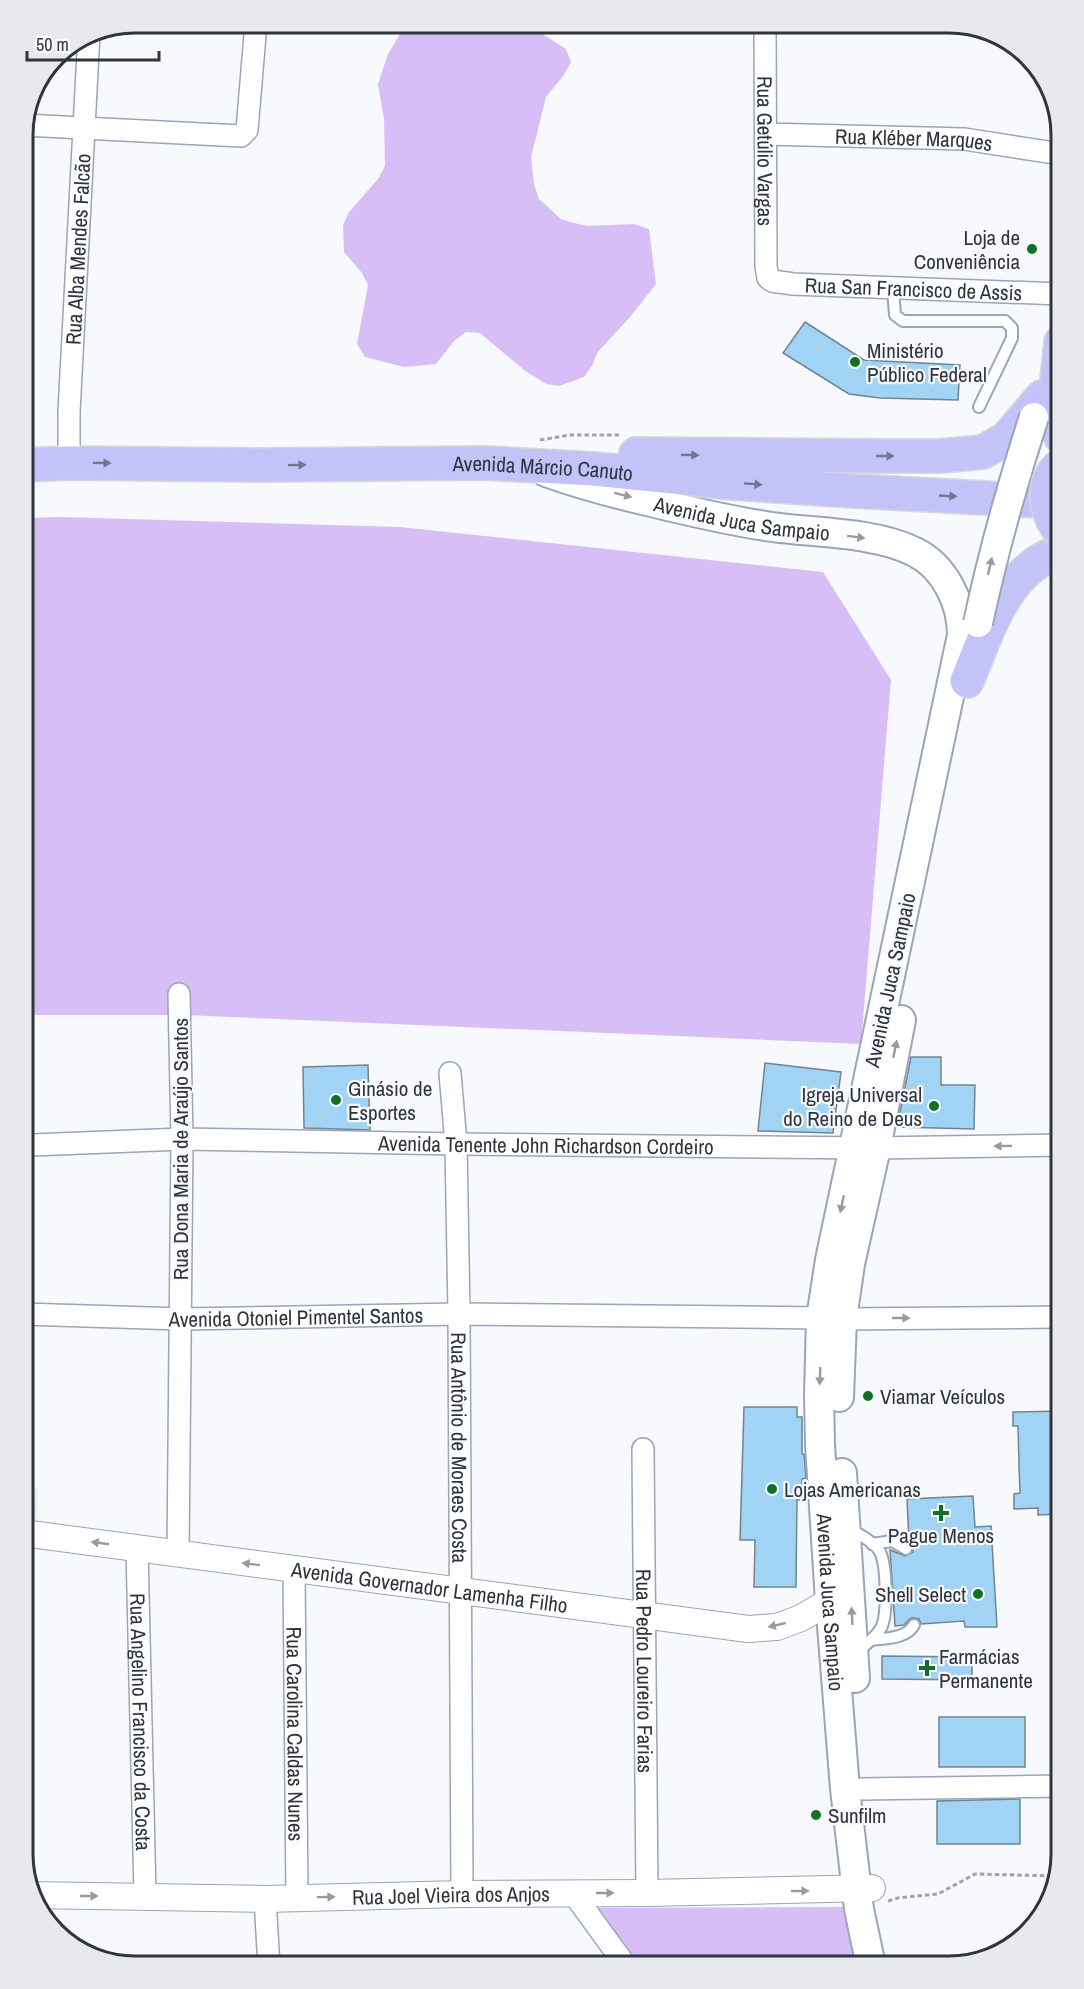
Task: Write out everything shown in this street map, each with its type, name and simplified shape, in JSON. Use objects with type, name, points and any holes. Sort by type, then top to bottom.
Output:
[{"type":"main road","points":[[485,463],[590,454],[941,456],[983,452],[1007,438],[1048,398]]},
{"type":"main road","name":"Avenida Juca Sampaio","points":[[871,1956],[861,1789],[862,1648],[846,1527],[830,1260],[866,1147],[992,559],[1009,496],[1048,398]]},
{"type":"main road","name":"Avenida Márcio Canuto","points":[[33,465],[485,463],[532,453],[810,488],[1051,501]]},
{"type":"main road","name":"Avenida Juca Sampaio","points":[[532,453],[580,484],[702,514],[772,527],[893,543],[916,552],[933,564],[951,590],[962,618],[962,635],[866,1147]]},
{"type":"main road","points":[[1051,478],[1048,489],[1051,516]]},
{"type":"main road","points":[[967,681],[1004,596],[1020,576],[1036,563],[1051,556]]},
{"type":"main road","name":"Avenida Juca Sampaio","points":[[832,1318],[819,1395],[820,1444],[845,1790],[868,1895],[884,1956]]},
{"type":"street","points":[[33,126],[235,137],[244,134],[247,130],[255,33]]},
{"type":"street","name":"Rua Getúlio Vargas","points":[[765,33],[766,266],[768,278]]},
{"type":"street","name":"Rua Alba Mendes Falcão","points":[[69,463],[69,412],[88,45]]},
{"type":"street","name":"Rua Kléber Marques","points":[[766,134],[954,138],[1051,152]]},
{"type":"street","name":"Rua San Francisco de Assis","points":[[768,278],[772,281],[792,284],[1051,294]]},
{"type":"street","name":"Rua Dona Maria de Araújo Santos","points":[[178,1555],[182,1139],[179,994]]},
{"type":"street","name":"Rua Antônio de Moraes Costa","points":[[450,1073],[456,1144],[459,1314],[462,1893]]},
{"type":"street","name":"Avenida Tenente John Richardson Cordeiro","points":[[33,1145],[182,1139],[866,1147],[1051,1145]]},
{"type":"street","name":"Avenida Otoniel Pimentel Santos","points":[[33,1314],[181,1319],[459,1314],[832,1318],[1051,1317]]},
{"type":"street","name":"Rua Pedro Loureiro Farias","points":[[643,1449],[647,1893]]},
{"type":"street","name":"Avenida Governador Lamenha Filho","points":[[33,1534],[748,1629],[777,1627],[801,1618],[830,1601]]},
{"type":"street","name":"Rua Angelino Francisco da Costa","points":[[137,1548],[145,1896]]},
{"type":"street","name":"Rua Carolina Caldas Nunes","points":[[294,1570],[297,1897]]},
{"type":"street","points":[[861,1789],[1051,1786]]},
{"type":"street","name":"Rua Joel Vieira dos Anjos","points":[[42,1895],[265,1899],[462,1893],[868,1895]]},
{"type":"street","points":[[573,1893],[619,1956]]},
{"type":"street","points":[[265,1899],[268,1956]]},
{"type":"lane","points":[[893,288],[895,315],[903,321],[1005,321],[1012,328],[1012,338],[979,407]]},
{"type":"lane","points":[[846,1527],[872,1544],[879,1551],[883,1561],[885,1617],[882,1627],[862,1648]]},
{"type":"lane","points":[[872,1544],[892,1541],[906,1549]]},
{"type":"lane","points":[[862,1648],[911,1631],[914,1625]]},
{"type":"path","points":[[532,453],[569,435],[628,435]]},
{"type":"path","points":[[868,1895],[898,1898],[938,1894],[975,1874],[1048,1876]]},
{"type":"shaded area","points":[[401,33],[541,33],[566,49],[571,62],[564,75],[546,97],[531,157],[534,184],[539,199],[561,219],[574,223],[588,226],[634,224],[649,229],[656,284],[597,353],[584,377],[559,386],[546,384],[524,370],[480,333],[466,332],[454,341],[436,364],[404,367],[365,357],[357,344],[368,285],[362,273],[344,252],[343,225],[349,212],[378,179],[385,166],[384,119],[378,84],[388,54]]},
{"type":"shaded area","points":[[33,518],[400,527],[823,572],[891,680],[861,1044],[185,1015],[33,1015]]},
{"type":"shaded area","points":[[33,1488],[38,1489],[36,1526],[33,1526]]},
{"type":"shaded area","points":[[843,1907],[853,1956],[615,1956],[577,1908]]},
{"type":"building","name":"Ministério Público Federal","points":[[805,322],[864,360],[960,365],[958,400],[880,398],[849,394],[783,353]]},
{"type":"building","name":"Igreja Universal do Reino de Deus","points":[[911,1057],[941,1057],[941,1085],[975,1085],[974,1129],[897,1127]]},
{"type":"building","points":[[765,1063],[841,1072],[833,1133],[758,1131]]},
{"type":"building","name":"Ginásio de Esportes","points":[[368,1065],[370,1130],[304,1128],[303,1067]]},
{"type":"building","name":"Lojas Americanas","points":[[744,1407],[797,1407],[797,1417],[802,1417],[802,1454],[804,1454],[806,1478],[802,1479],[802,1500],[797,1500],[796,1587],[754,1587],[755,1540],[740,1540]]},
{"type":"building","points":[[1051,1411],[1051,1514],[1038,1515],[1038,1508],[1014,1509],[1014,1494],[1020,1493],[1018,1426],[1013,1426],[1013,1412]]},
{"type":"building","points":[[973,1496],[975,1527],[991,1526],[997,1627],[965,1627],[964,1621],[921,1624],[919,1619],[914,1618],[904,1625],[895,1626],[890,1550],[905,1556],[913,1552],[913,1546],[909,1542],[907,1499]]},
{"type":"building","name":"Farmácias Permanente","points":[[882,1656],[972,1657],[972,1680],[882,1679]]},
{"type":"building","points":[[939,1717],[1025,1717],[1025,1767],[939,1767]]},
{"type":"building","points":[[1020,1799],[1020,1844],[937,1844],[937,1801]]},
{"type":"place","name":"Loja de Conveniência","points":[[1032,249]]},
{"type":"place","name":"Ministério Público Federal","points":[[855,362]]},
{"type":"place","name":"Ginásio de Esportes","points":[[336,1100]]},
{"type":"place","name":"Igreja Universal do Reino de Deus","points":[[934,1106]]},
{"type":"place","name":"Viamar Veículos","points":[[868,1396]]},
{"type":"place","name":"Lojas Americanas","points":[[772,1489]]},
{"type":"place","name":"Pague Menos","points":[[941,1513]]},
{"type":"place","name":"Shell Select","points":[[978,1594]]},
{"type":"place","name":"Farmácias Permanente","points":[[927,1668]]},
{"type":"place","name":"Sunfilm","points":[[816,1815]]}]
